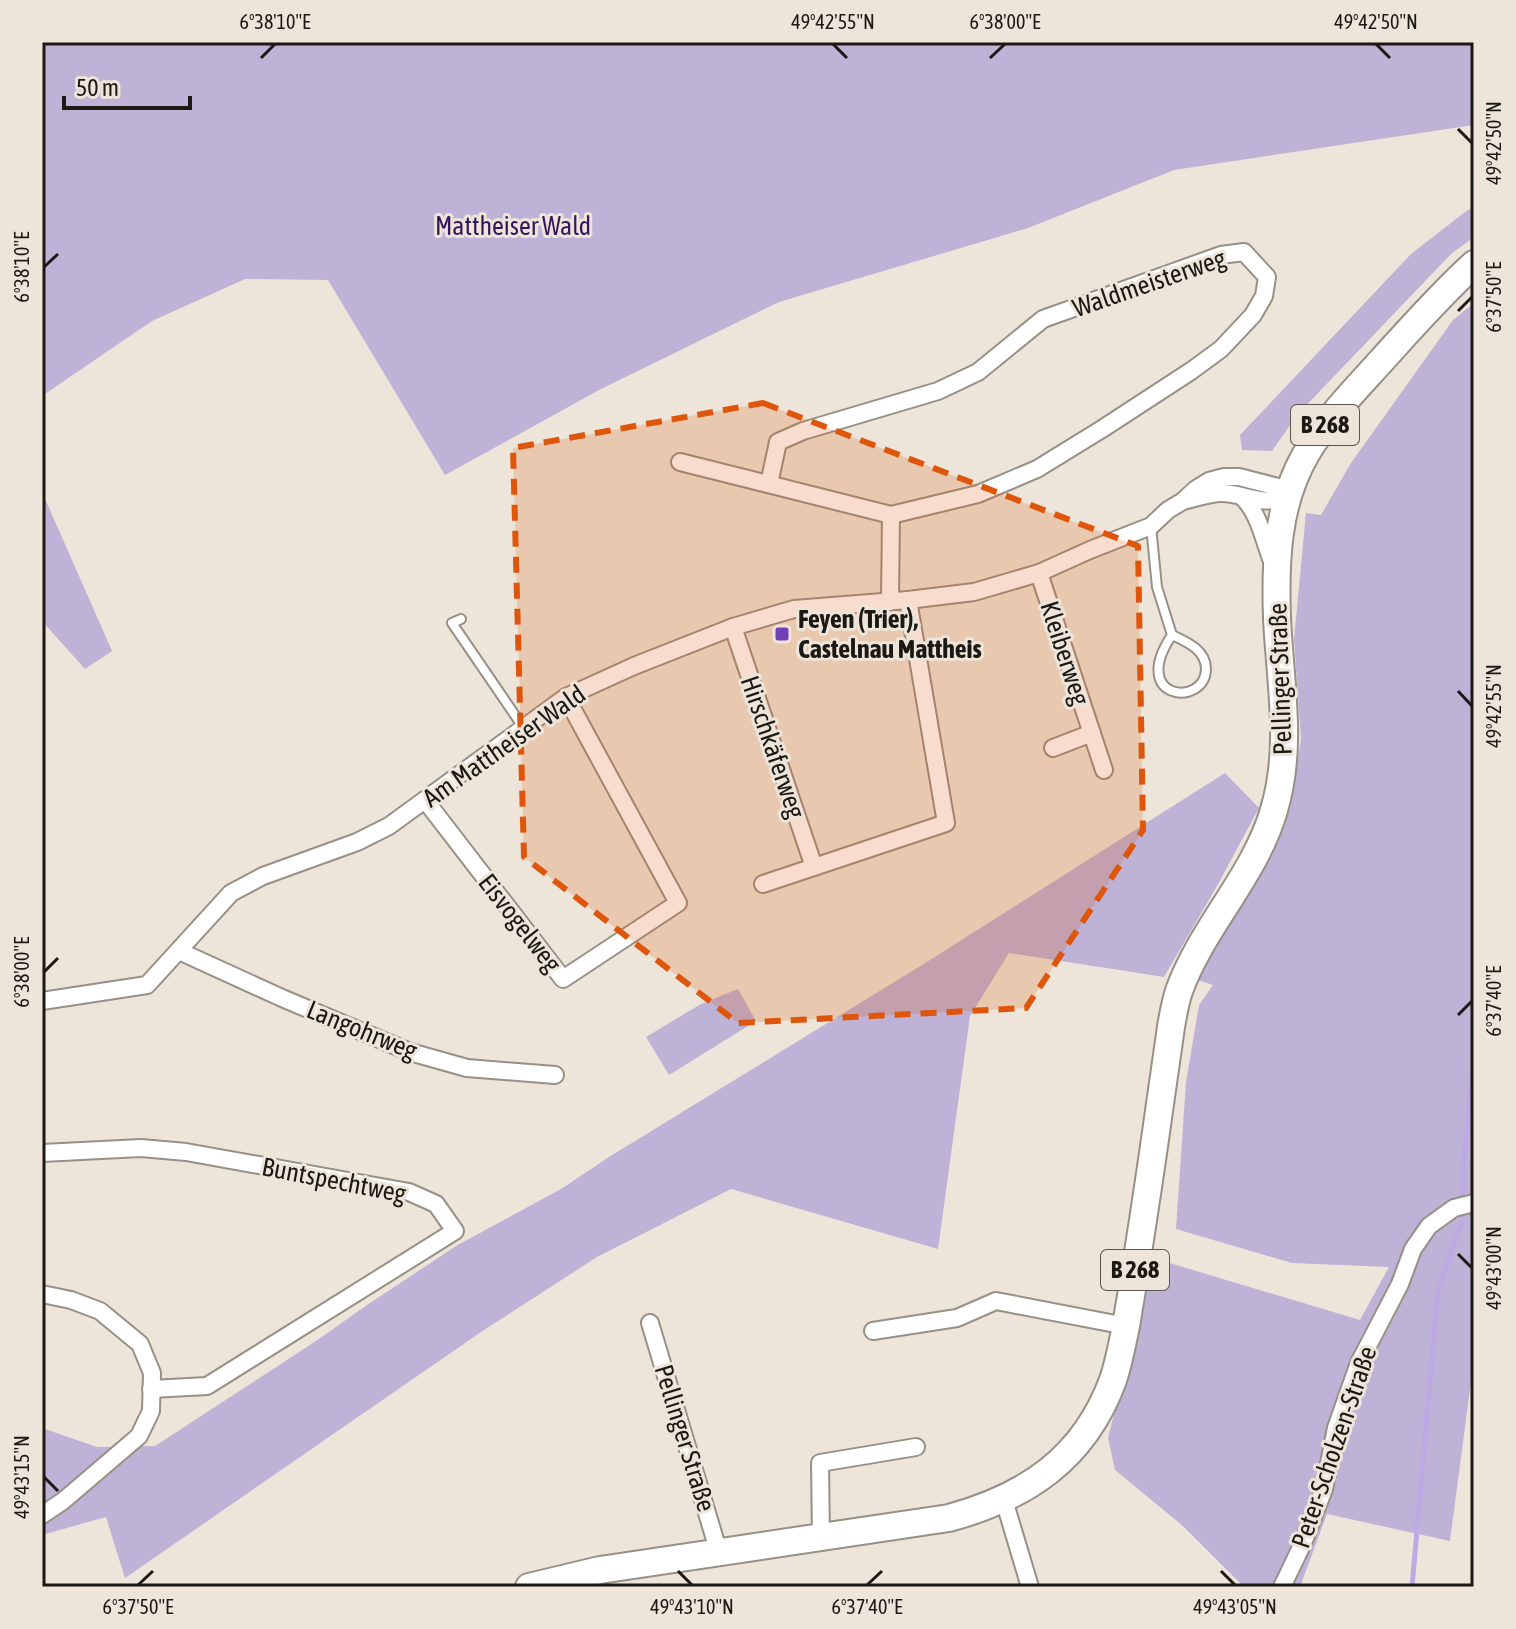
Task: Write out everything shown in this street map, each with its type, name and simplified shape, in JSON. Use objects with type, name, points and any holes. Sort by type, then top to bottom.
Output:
[{"type":"main road","name":"Pellinger Straße","points":[[529,1587],[600,1570],[949,1518],[1004,1500],[1049,1471],[1072,1450],[1090,1426],[1113,1379],[1126,1326],[1178,994],[1202,943],[1247,870],[1266,832],[1280,785],[1285,757],[1285,730],[1276,574],[1279,536],[1290,490],[1306,453],[1332,417],[1449,287],[1474,264]]},
{"type":"street","name":"Waldmeisterweg","points":[[680,462],[891,515],[978,494],[1037,469],[1221,349],[1253,315],[1264,296],[1267,277],[1244,252],[1221,255],[1043,319],[978,372],[938,391],[803,431],[778,442],[769,484]]},
{"type":"street","name":"Am Mattheiser Wald","points":[[42,1001],[147,985],[231,893],[263,876],[357,842],[389,826],[566,697],[634,666],[733,627],[794,609],[974,592],[1039,573],[1151,526],[1209,481],[1239,477],[1290,490]]},
{"type":"street","name":"Am Mattheiser Wald","points":[[1183,501],[1222,493],[1270,502],[1281,499],[1290,490]]},
{"type":"street","points":[[1239,495],[1250,504],[1256,516],[1276,574]]},
{"type":"street","points":[[890,602],[891,515]]},
{"type":"street","name":"Kleiberweg","points":[[1039,573],[1104,770]]},
{"type":"street","points":[[763,884],[946,823],[908,600]]},
{"type":"street","name":"Hirschkäferweg","points":[[733,627],[814,867]]},
{"type":"street","name":"Eisvogelweg","points":[[425,800],[563,979],[678,903],[566,697]]},
{"type":"street","name":"Kleiberweg","points":[[1053,748],[1092,733]]},
{"type":"street","name":"Langohrweg","points":[[179,951],[410,1052],[467,1068],[555,1075]]},
{"type":"street","name":"Buntspechtweg","points":[[42,1153],[141,1148],[186,1152],[409,1192],[436,1204],[455,1231],[207,1386],[151,1389]]},
{"type":"street","name":"Peter-Scholzen-Straße","points":[[1282,1587],[1324,1489],[1336,1428],[1359,1363],[1400,1284],[1413,1249],[1429,1226],[1454,1208],[1474,1203]]},
{"type":"street","points":[[42,1294],[100,1311],[140,1344],[152,1373],[151,1411],[139,1436],[42,1515]]},
{"type":"street","points":[[873,1331],[957,1318],[996,1301],[1126,1326]]},
{"type":"street","name":"Pellinger Straße","points":[[650,1323],[719,1553]]},
{"type":"street","points":[[821,1538],[820,1463],[916,1447]]},
{"type":"street","points":[[1004,1500],[1030,1587]]},
{"type":"lane","points":[[1151,526],[1157,587],[1172,635],[1159,659],[1157,670],[1161,682],[1169,690],[1181,693],[1192,691],[1206,673],[1205,661],[1189,643],[1172,635]]},
{"type":"lane","points":[[461,619],[452,623],[523,727]]},
{"type":"highlighted area","points":[[763,403],[1138,546],[1143,830],[1026,1008],[738,1023],[524,857],[513,448]]},
{"type":"green space","name":"Mattheiser Wald","points":[[42,42],[1474,42],[1474,125],[1174,170],[1028,228],[779,302],[601,389],[445,475],[328,280],[245,279],[152,321],[42,396]]},
{"type":"green space","points":[[1474,207],[1474,237],[1451,254],[1298,414],[1272,451],[1242,450],[1240,435],[1411,254]]},
{"type":"green space","points":[[1474,303],[1474,1359],[1450,1541],[1327,1514],[1300,1587],[1244,1587],[1183,1526],[1115,1470],[1108,1438],[1153,1258],[1360,1320],[1389,1267],[1292,1263],[1176,1229],[1186,1082],[1199,1005],[1213,985],[1198,980],[1290,809],[1301,739],[1294,639],[1306,513],[1321,515],[1351,463],[1453,320]]},
{"type":"green space","points":[[42,492],[112,651],[85,669],[42,621]]},
{"type":"green space","points":[[1225,773],[1259,808],[1164,977],[1009,953],[970,1016],[938,1249],[731,1189],[597,1257],[481,1332],[125,1578],[106,1517],[42,1535],[42,1428],[97,1447],[155,1446],[456,1246],[561,1189]]},
{"type":"green space","points":[[738,989],[756,1021],[669,1075],[646,1037],[701,1004]]},
{"type":"waterway","points":[[1412,1587],[1438,1291],[1462,1220],[1463,1169],[1474,1054]]},
{"type":"place","name":"Feyen (Trier), Castelnau Mattheis","points":[[782,634]]}]
